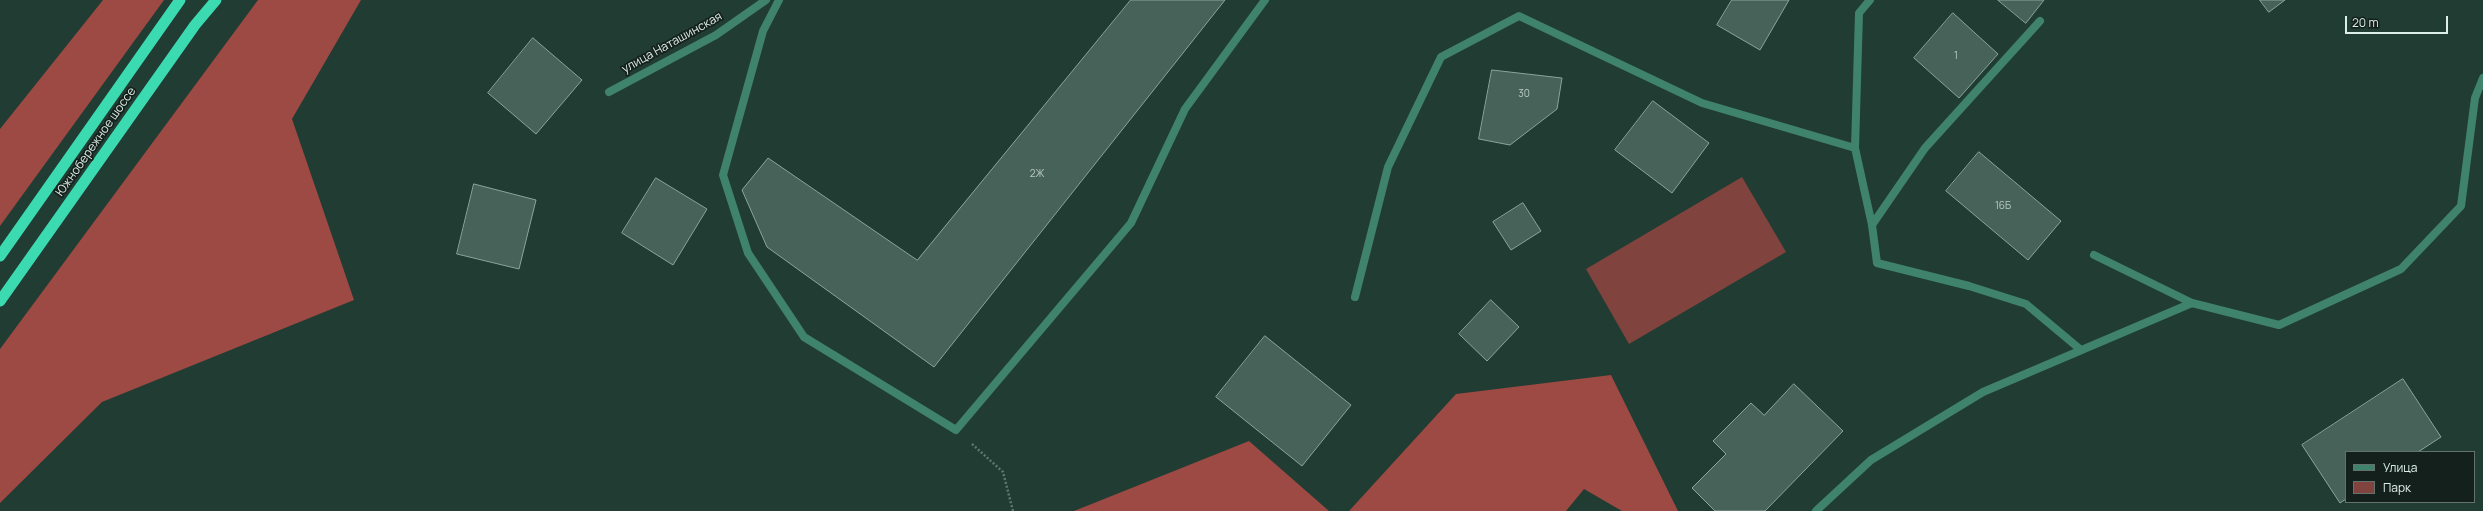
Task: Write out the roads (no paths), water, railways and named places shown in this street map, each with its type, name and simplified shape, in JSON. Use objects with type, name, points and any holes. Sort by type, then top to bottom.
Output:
[{"type":"highway","name":"Южнобережное шоссе","points":[[0,256],[180,0]]},
{"type":"highway","name":"Южнобережное шоссе","points":[[0,301],[191,32],[216,0]]},
{"type":"street","name":"улица Наташинская","points":[[609,92],[716,35],[766,0]]},
{"type":"street","points":[[779,0],[763,31],[723,175],[748,253],[804,337],[956,430],[1131,223],[1185,109],[1265,0]]},
{"type":"street","points":[[1870,0],[1859,13],[1855,148],[1872,225],[1877,263],[1969,286],[2026,304],[2082,350]]},
{"type":"street","points":[[1355,296],[1388,168],[1441,57],[1519,16],[1702,103],[1855,148]]},
{"type":"street","points":[[1872,225],[1924,148],[2040,21]]},
{"type":"street","points":[[2094,255],[2192,303],[2278,325],[2401,269],[2461,206],[2475,98],[2483,78]]},
{"type":"street","points":[[1816,511],[1871,460],[1976,396],[2192,303]]}]
